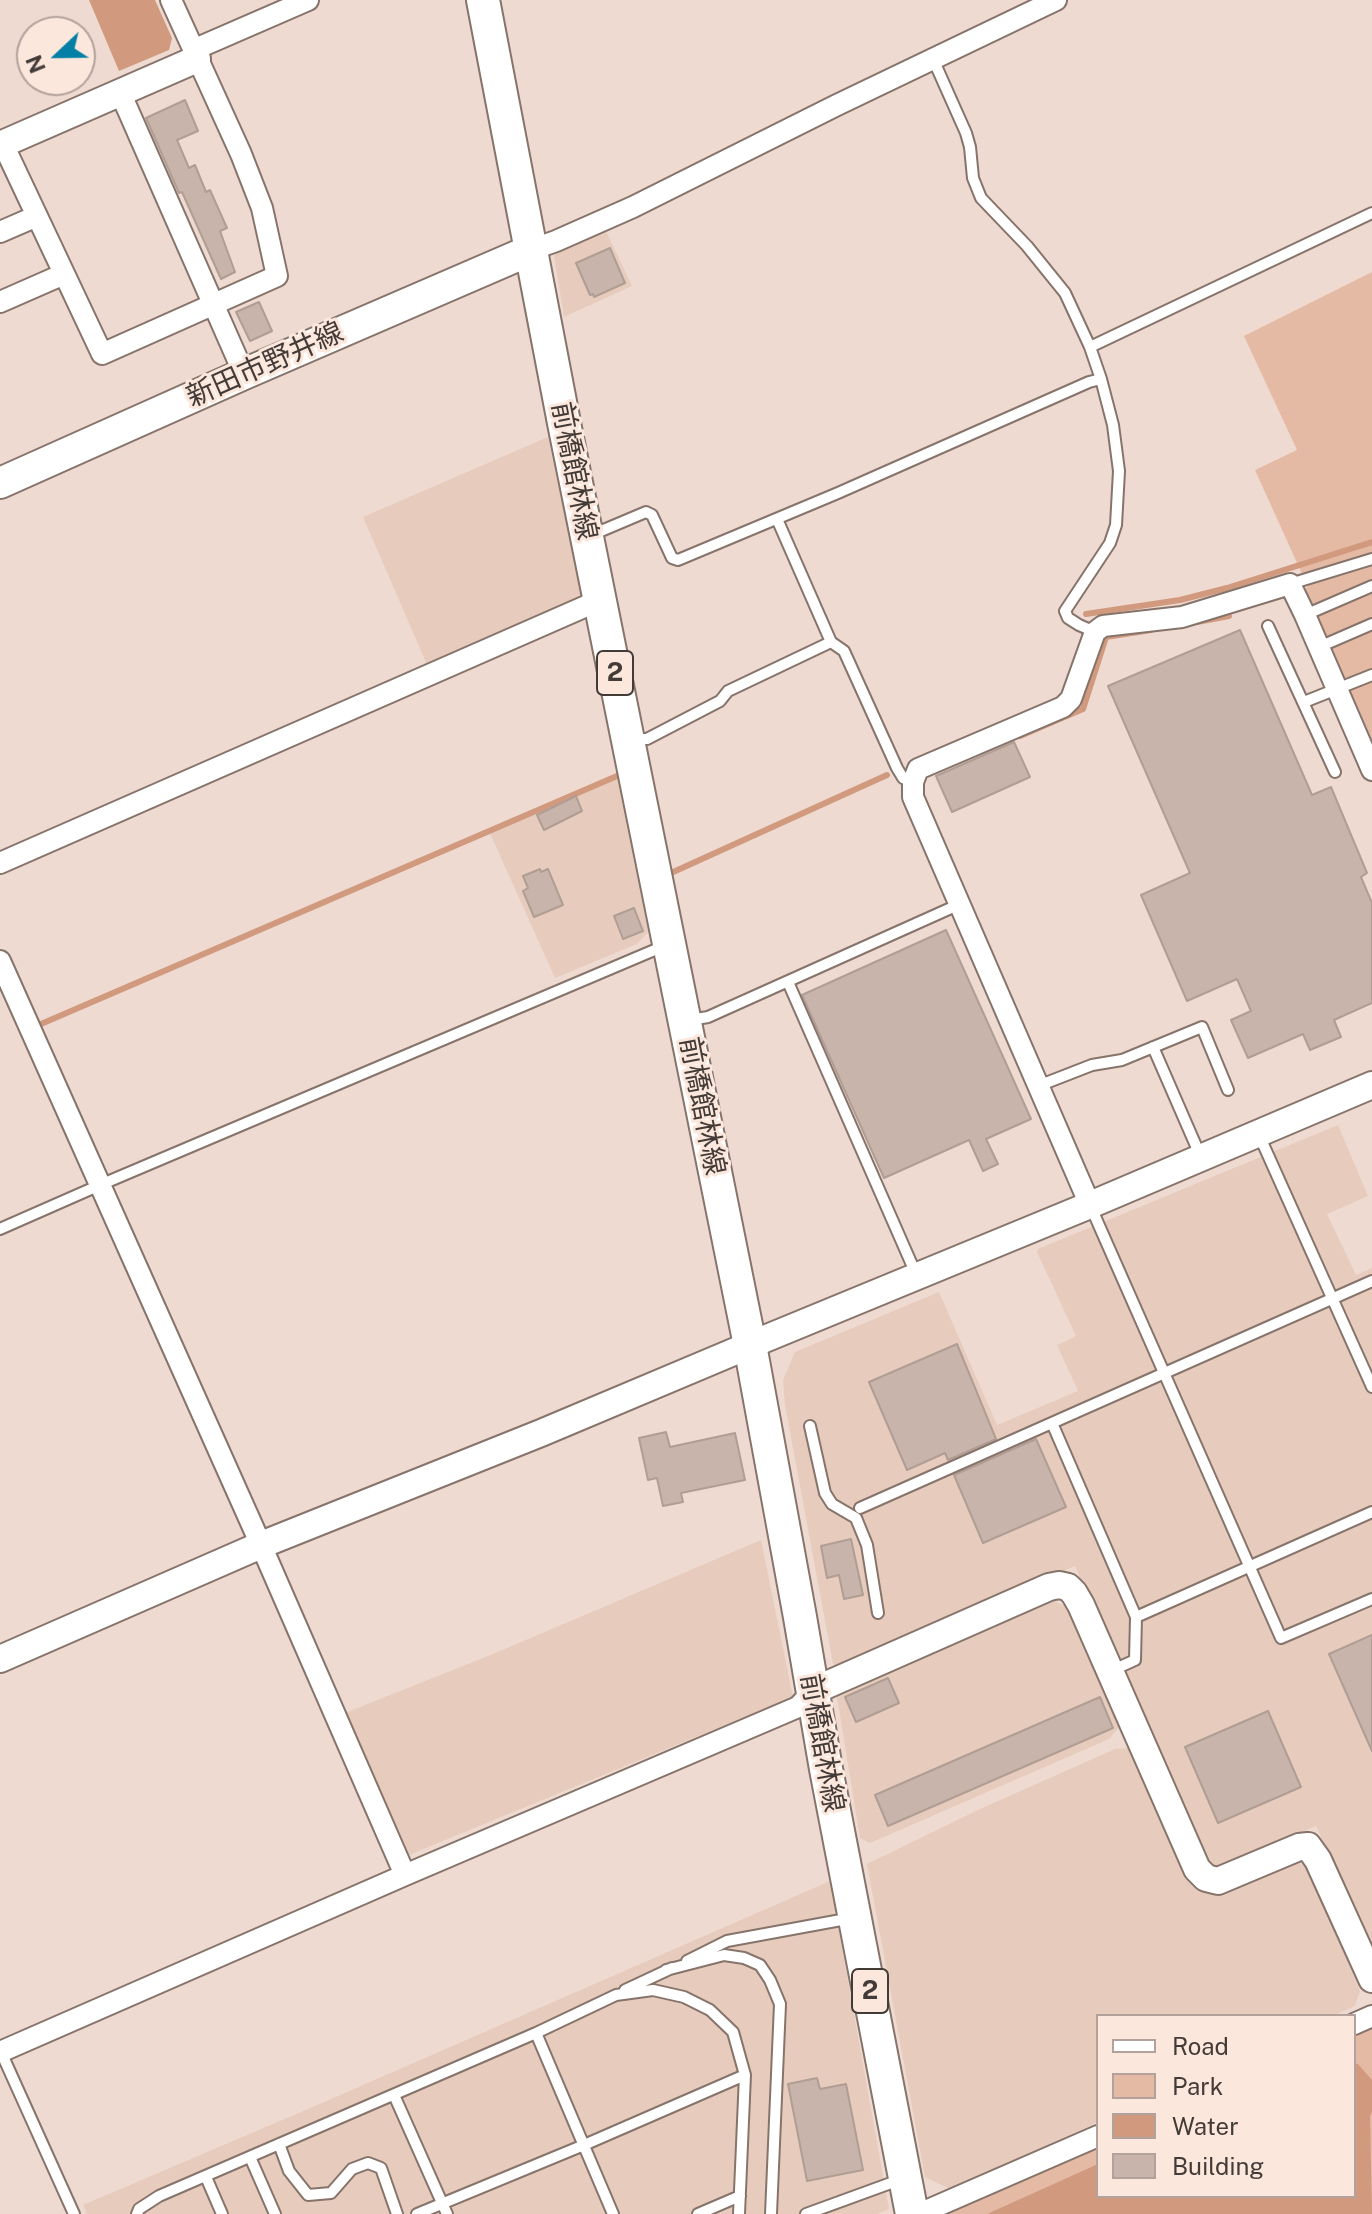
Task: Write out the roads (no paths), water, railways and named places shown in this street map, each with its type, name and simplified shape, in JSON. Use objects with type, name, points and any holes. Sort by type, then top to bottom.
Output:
[{"type":"main road","name":"前橋館林線","points":[[483,0],[750,1345],[912,2214]]},
{"type":"main road","name":"新田市野井線","points":[[0,483],[531,250]]},
{"type":"street","points":[[171,0],[195,55],[241,154],[262,208],[277,276],[102,354],[1,144],[120,92],[195,55],[308,0]]},
{"type":"street","points":[[531,250],[633,207],[1056,0]]},
{"type":"street","points":[[120,92],[244,374]]},
{"type":"street","points":[[0,232],[37,216]]},
{"type":"street","points":[[0,302],[64,274]]},
{"type":"street","points":[[1090,1205],[913,797],[913,782],[918,769],[1063,707],[1071,699],[1095,632],[1103,626],[1182,617],[1290,584],[1337,689],[1362,732],[1372,770]]},
{"type":"street","points":[[0,863],[600,600]]},
{"type":"street","points":[[0,961],[405,1875]]},
{"type":"street","points":[[0,1659],[261,1545],[541,1433],[1372,1085]]},
{"type":"street","points":[[0,2052],[798,1707],[813,1691],[1059,1585],[1068,1587],[1074,1593],[1197,1869],[1206,1878],[1218,1881],[1308,1846],[1318,1860],[1372,1979]]},
{"type":"street","points":[[919,2214],[1096,2137]]},
{"type":"lane","points":[[933,59],[966,133],[973,178],[981,198],[1027,246],[1065,293],[1101,379],[1113,425],[1119,471],[1116,525],[1110,543],[1065,611],[1068,618],[1095,632]]},
{"type":"lane","points":[[1090,347],[1372,213]]},
{"type":"lane","points":[[586,531],[601,531],[646,512],[652,515],[672,558],[678,560],[1101,379]]},
{"type":"lane","points":[[777,519],[831,642],[844,651],[897,768],[903,778],[913,782]]},
{"type":"lane","points":[[1290,584],[1372,559]]},
{"type":"lane","points":[[1305,615],[1372,586]]},
{"type":"lane","points":[[1319,647],[1372,624]]},
{"type":"lane","points":[[1268,626],[1335,772]]},
{"type":"lane","points":[[628,740],[647,739],[720,701],[728,691],[831,642]]},
{"type":"lane","points":[[1304,702],[1372,675]]},
{"type":"lane","points":[[685,1022],[708,1017],[960,904]]},
{"type":"lane","points":[[0,1229],[669,943]]},
{"type":"lane","points":[[788,982],[917,1276]]},
{"type":"lane","points":[[1038,1086],[1092,1065],[1122,1060],[1202,1027],[1228,1090]]},
{"type":"lane","points":[[1153,1047],[1202,1158]]},
{"type":"lane","points":[[1258,1134],[1372,1387]]},
{"type":"lane","points":[[1090,1205],[1281,1638],[1372,1599]]},
{"type":"lane","points":[[860,1508],[1372,1281]]},
{"type":"lane","points":[[1052,1423],[1136,1617],[1135,1660],[1109,1672]]},
{"type":"lane","points":[[810,1426],[825,1493],[832,1504],[856,1518],[867,1545],[878,1613]]},
{"type":"lane","points":[[1136,1617],[1372,1512]]},
{"type":"lane","points":[[137,2214],[139,2209],[159,2196],[536,2033],[727,1941],[855,1917]]},
{"type":"lane","points":[[666,1970],[724,1955],[744,1958],[760,1965],[770,1980],[780,2004],[771,2214]]},
{"type":"lane","points":[[616,1995],[653,1990],[684,1997],[710,2010],[733,2032],[745,2075],[739,2214]]},
{"type":"lane","points":[[536,2033],[613,2214]]},
{"type":"lane","points":[[0,2052],[74,2214]]},
{"type":"lane","points":[[417,2214],[444,2209],[745,2075]]},
{"type":"lane","points":[[394,2095],[444,2209]]},
{"type":"lane","points":[[279,2144],[289,2171],[308,2195],[331,2193],[352,2169],[368,2163],[381,2168],[397,2214]]},
{"type":"lane","points":[[250,2157],[275,2214]]},
{"type":"lane","points":[[206,2177],[222,2214]]},
{"type":"lane","points":[[806,2214],[906,2177]]},
{"type":"lane","points":[[698,2214],[740,2196]]},
{"type":"water","points":[[89,0],[155,0],[172,38],[169,50],[119,71]]},
{"type":"water","points":[[1356,2064],[1372,2080],[1372,2214],[987,2214],[1096,2165],[1096,2198],[1356,2198]]},
{"type":"waterway","points":[[1086,614],[1180,600],[1372,542]]},
{"type":"waterway","points":[[1197,622],[1229,616]]},
{"type":"waterway","points":[[1020,736],[1083,709],[1106,637],[1151,630]]},
{"type":"waterway","points":[[671,873],[887,775]]},
{"type":"waterway","points":[[34,1027],[617,776]]}]
